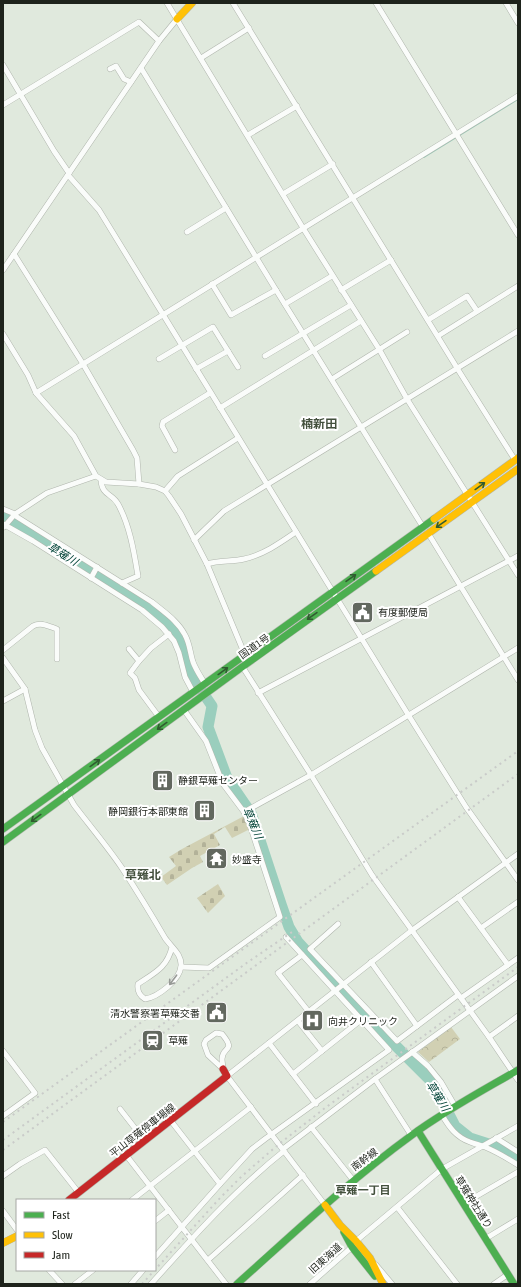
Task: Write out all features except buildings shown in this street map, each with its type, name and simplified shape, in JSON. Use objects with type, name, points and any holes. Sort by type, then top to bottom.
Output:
[{"type":"main road","points":[[177,19],[192,3]]},
{"type":"main road","name":"国道1号","points":[[3,842],[337,599],[426,530],[468,495],[517,459]]},
{"type":"main road","name":"国道1号","points":[[3,829],[333,591],[426,530],[472,502],[518,469]]},
{"type":"main road","name":"南幹線","points":[[238,1284],[325,1204],[411,1135],[453,1107],[516,1071]]},
{"type":"main road","name":"平山草薙停車場線","points":[[70,1199],[171,1121],[225,1072]]},
{"type":"main road","name":"草薙神社通り","points":[[418,1131],[514,1284]]},
{"type":"main road","points":[[325,1204],[382,1284]]},
{"type":"main road","points":[[3,1243],[16,1236]]},
{"type":"main road","points":[[354,1244],[370,1258],[382,1284]]},
{"type":"street","points":[[167,3],[284,194],[332,276],[518,575]]},
{"type":"street","points":[[233,3],[457,368],[517,459]]},
{"type":"street","points":[[376,3],[518,235]]},
{"type":"street","points":[[506,3],[518,23]]},
{"type":"street","points":[[3,270],[159,41],[177,19]]},
{"type":"street","points":[[3,105],[139,22],[159,41]]},
{"type":"street","points":[[201,58],[249,28]]},
{"type":"street","points":[[3,65],[69,174],[99,210],[132,267],[466,807],[518,880]]},
{"type":"street","points":[[110,69],[116,66],[124,79],[132,82]]},
{"type":"street","points":[[141,68],[303,334],[362,426],[518,680]]},
{"type":"street","points":[[36,393],[518,96]]},
{"type":"street","points":[[248,135],[297,106]]},
{"type":"street","points":[[284,194],[333,164]]},
{"type":"street","points":[[187,232],[226,208]]},
{"type":"street","points":[[14,254],[83,364],[137,458],[139,484]]},
{"type":"street","points":[[342,290],[391,260]]},
{"type":"street","points":[[285,304],[332,276]]},
{"type":"street","points":[[212,284],[231,316],[276,290]]},
{"type":"street","points":[[438,336],[518,286]]},
{"type":"street","points":[[428,320],[467,296],[477,311]]},
{"type":"street","points":[[265,356],[351,305]]},
{"type":"street","points":[[220,408],[361,321]]},
{"type":"street","points":[[159,359],[213,327],[238,367]]},
{"type":"street","points":[[194,540],[224,510],[518,331]]},
{"type":"street","points":[[332,379],[407,332]]},
{"type":"street","points":[[3,334],[28,375],[36,393],[74,436],[96,476],[106,482],[139,484],[156,487],[165,491],[181,514],[207,564],[245,655],[242,667],[311,775],[372,875],[411,931],[516,1071],[518,1080]]},
{"type":"street","points":[[196,369],[228,351]]},
{"type":"street","points":[[175,450],[162,426],[163,422],[210,393]]},
{"type":"street","points":[[165,491],[178,476],[238,438]]},
{"type":"street","points":[[96,476],[47,493],[14,515],[4,525],[91,578],[149,616],[169,634],[177,647],[185,677],[193,692]]},
{"type":"street","points":[[101,480],[104,490],[117,502],[124,518],[133,547],[138,576],[122,583]]},
{"type":"street","points":[[3,509],[152,602],[179,626],[189,643],[193,662],[205,684]]},
{"type":"street","points":[[207,564],[217,561],[241,560],[252,557],[264,552],[296,532]]},
{"type":"street","points":[[258,693],[518,556]]},
{"type":"street","points":[[91,578],[97,568]]},
{"type":"street","points":[[3,650],[32,626],[36,624],[46,624],[57,629],[57,659]]},
{"type":"street","points":[[159,717],[139,690],[135,678],[130,672],[151,648],[169,634]]},
{"type":"street","points":[[129,648],[139,661]]},
{"type":"street","points":[[244,812],[311,775],[518,648]]},
{"type":"street","points":[[3,658],[25,688],[35,730],[42,748],[68,795],[121,867],[180,958],[181,967],[173,983],[161,992],[145,999],[137,990],[138,984],[165,964],[169,958],[172,947]]},
{"type":"street","points":[[3,701],[25,688]]},
{"type":"street","points":[[181,967],[209,968],[280,917],[252,831],[244,812],[223,784],[206,741],[184,710]]},
{"type":"street","points":[[225,1072],[269,1043],[411,931],[518,854]]},
{"type":"street","points":[[458,897],[508,965]]},
{"type":"street","points":[[481,928],[518,902]]},
{"type":"street","points":[[338,924],[310,949],[397,1041],[518,958]]},
{"type":"street","points":[[156,1256],[252,1150],[389,1050],[334,991],[286,936]]},
{"type":"street","points":[[302,955],[278,973],[309,1012]]},
{"type":"street","points":[[371,962],[417,1026]]},
{"type":"street","points":[[151,1284],[224,1205],[283,1150],[311,1127],[402,1059],[518,976]]},
{"type":"street","points":[[489,1037],[518,1016]]},
{"type":"street","points":[[293,1074],[361,1020]]},
{"type":"street","points":[[298,1021],[322,1051]]},
{"type":"street","points":[[225,1072],[222,1059],[228,1047],[228,1042],[222,1034],[216,1033],[206,1040],[204,1044],[208,1055],[225,1072],[325,1204]]},
{"type":"street","points":[[269,1043],[316,1104]]},
{"type":"street","points":[[3,1051],[35,1093],[3,1116]]},
{"type":"street","points":[[411,1053],[428,1066],[441,1082],[453,1107]]},
{"type":"street","points":[[375,1079],[411,1135]]},
{"type":"street","points":[[133,1199],[251,1107]]},
{"type":"street","points":[[120,1109],[145,1141]]},
{"type":"street","points":[[442,1114],[449,1127],[455,1134],[464,1140],[497,1152],[518,1165]]},
{"type":"street","points":[[171,1121],[220,1184]]},
{"type":"street","name":"旧東海道","points":[[310,1284],[354,1244],[442,1169],[518,1126]]},
{"type":"street","points":[[311,1127],[353,1180]]},
{"type":"street","points":[[496,1138],[518,1152]]},
{"type":"street","points":[[3,1176],[20,1164],[45,1150],[79,1192]]},
{"type":"street","points":[[126,1155],[226,1284]]},
{"type":"street","points":[[463,1204],[518,1172]]},
{"type":"street","points":[[208,1260],[303,1175]]},
{"type":"street","points":[[397,1207],[457,1284]]},
{"type":"street","points":[[156,1220],[169,1210]]},
{"type":"street","points":[[3,1211],[16,1229]]},
{"type":"street","points":[[485,1239],[518,1219]]},
{"type":"street","points":[[370,1258],[392,1284]]},
{"type":"street","points":[[50,1271],[62,1284]]},
{"type":"street","points":[[75,1284],[92,1271]]},
{"type":"street","points":[[131,1284],[142,1271]]},
{"type":"street","points":[[494,1284],[507,1275]]},
{"type":"green space","points":[[244,816],[250,829],[232,838],[225,827],[214,834],[220,845],[200,856],[203,862],[167,885],[161,877],[176,866],[169,857]]},
{"type":"green space","points":[[218,884],[225,896],[208,913],[197,898]]},
{"type":"green space","points":[[451,1027],[460,1039],[429,1062],[418,1052]]},
{"type":"waterway","points":[[424,157],[518,99]]},
{"type":"waterway","name":"草薙川","points":[[3,517],[25,529],[145,605],[172,628],[183,645],[188,666],[195,681],[212,706],[208,727],[227,778],[251,813],[289,927],[298,942],[364,1014],[433,1083],[455,1126],[470,1138],[498,1147],[518,1159]]},
{"type":"railway","points":[[3,1122],[518,751]]},
{"type":"railway","points":[[3,1150],[518,774]]},
{"type":"railway","points":[[3,1140],[248,962],[292,932]]},
{"type":"railway","points":[[156,1269],[220,1198],[242,1176],[279,1144],[325,1108],[518,967]]},
{"type":"railway","points":[[142,1284],[154,1271]]},
{"type":"traffic: fast","points":[[3,829],[434,519]]},
{"type":"traffic: fast","points":[[3,842],[376,571]]},
{"type":"traffic: fast","points":[[237,1284],[323,1207],[389,1152],[438,1117],[518,1070]]},
{"type":"traffic: fast","points":[[418,1131],[514,1284]]},
{"type":"traffic: fast","points":[[344,1232],[352,1247],[375,1276]]},
{"type":"traffic: slow","points":[[177,19],[192,3]]},
{"type":"traffic: slow","points":[[434,519],[518,458]]},
{"type":"traffic: slow","points":[[376,571],[518,469]]},
{"type":"traffic: slow","points":[[325,1205],[340,1225],[370,1258],[383,1284]]},
{"type":"traffic: slow","points":[[3,1243],[16,1236]]},
{"type":"traffic: jam","points":[[70,1199],[227,1076],[223,1069]]},
{"type":"place","name":"有度郵便局","points":[[363,612]]},
{"type":"place","name":"静銀草薙センター","points":[[163,780]]},
{"type":"place","name":"静岡銀行本部東館","points":[[204,811]]},
{"type":"place","name":"妙盛寺","points":[[217,859]]},
{"type":"place","name":"清水警察署草薙交番","points":[[216,1013]]},
{"type":"place","name":"向井クリニック","points":[[312,1021]]},
{"type":"place","name":"草薙","points":[[152,1040]]},
{"type":"district","name":"楠新田","points":[[319,424]]},
{"type":"district","name":"草薙北","points":[[143,875]]},
{"type":"district","name":"草薙一丁目","points":[[363,1190]]}]
